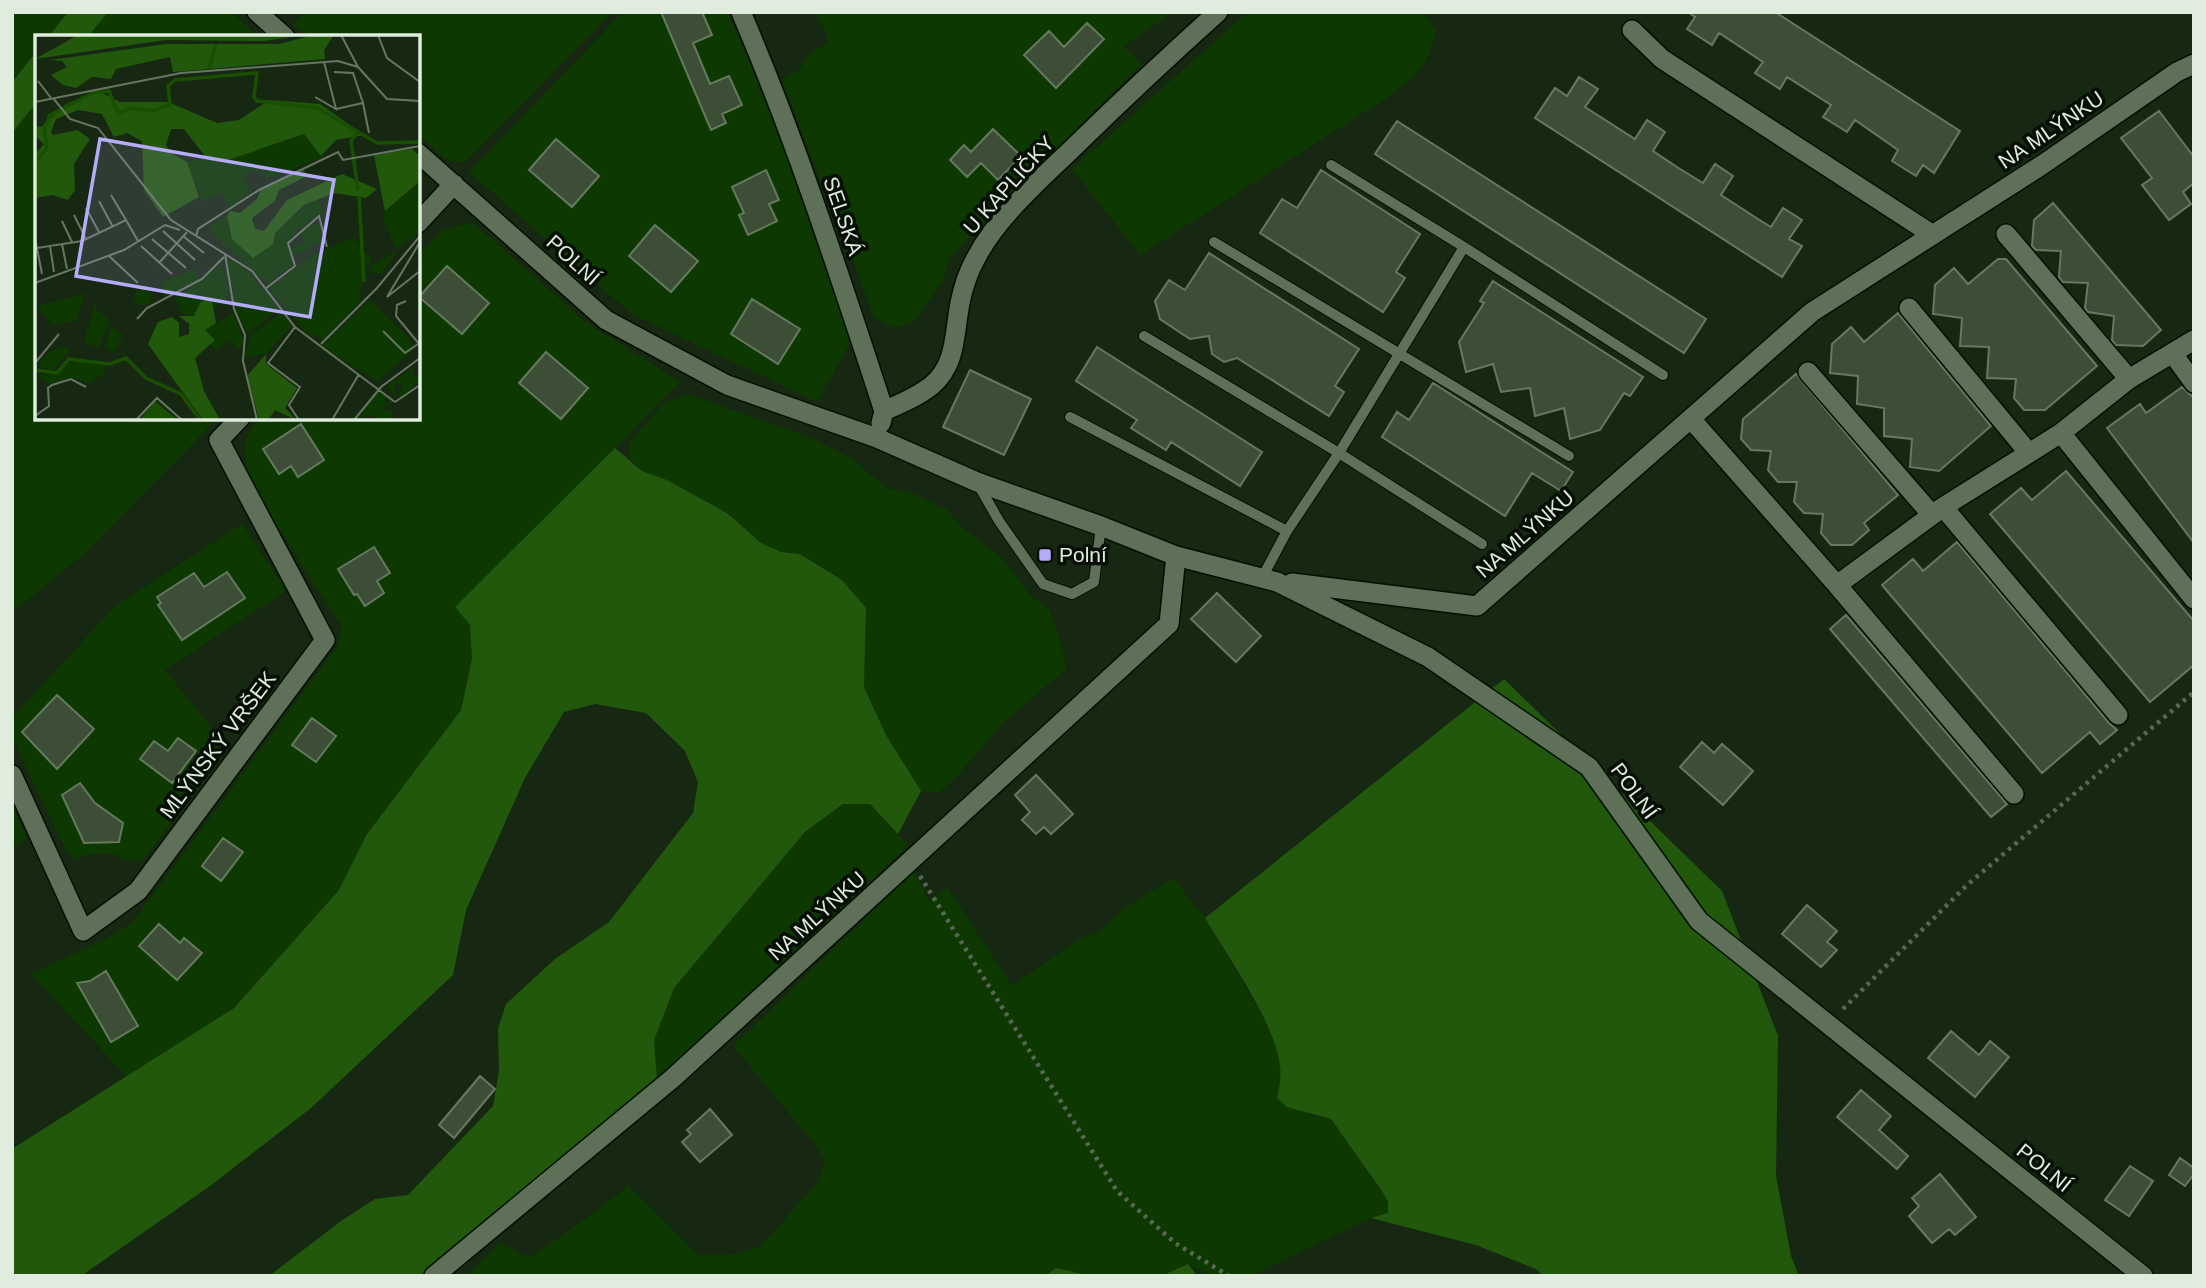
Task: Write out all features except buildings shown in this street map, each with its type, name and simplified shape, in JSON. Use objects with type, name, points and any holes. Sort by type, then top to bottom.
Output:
[{"type":"street","points":[[257,12],[283,35]]},
{"type":"street","name":"SELSKÁ","points":[[741,12],[772,84],[815,200],[884,411]]},
{"type":"street","name":"U KAPLIČKY","points":[[884,411],[932,385],[947,366],[955,344],[966,281],[991,232],[1047,173],[1218,12]]},
{"type":"street","points":[[1632,30],[1662,59],[1933,235]]},
{"type":"street","name":"NA MLÝNKU","points":[[1270,580],[1478,606],[1812,312],[2042,165],[2177,72],[2194,64]]},
{"type":"street","name":"POLNÍ","points":[[420,155],[606,320],[727,385],[877,438],[977,482],[1176,556],[1270,580],[1428,657],[1589,767],[1699,921],[2143,1276]]},
{"type":"street","points":[[420,221],[454,184]]},
{"type":"street","points":[[2006,234],[2129,379]]},
{"type":"street","points":[[1909,308],[2028,452]]},
{"type":"street","points":[[1837,585],[1937,511],[2061,433],[2129,379],[2194,340]]},
{"type":"street","points":[[2173,354],[2194,383]]},
{"type":"street","points":[[1808,372],[1937,511],[2118,715]]},
{"type":"street","points":[[877,438],[884,411]]},
{"type":"street","points":[[1691,419],[1837,585],[2014,794]]},
{"type":"street","name":"MLÝNSKÝ VRŠEK","points":[[12,775],[83,931],[138,891],[325,640],[219,440],[238,420]]},
{"type":"street","points":[[2061,433],[2194,599]]},
{"type":"street","name":"NA MLÝNKU","points":[[434,1276],[673,1078],[1169,624],[1176,556]]},
{"type":"lane","points":[[1331,165],[1663,375]]},
{"type":"lane","name":"NA MLÝNKU","points":[[1214,242],[1569,456]]},
{"type":"lane","points":[[1270,580],[1287,531],[1339,453],[1464,247]]},
{"type":"lane","name":"NA MLÝNKU","points":[[1144,336],[1339,453],[1482,544]]},
{"type":"lane","points":[[1070,417],[1287,531]]},
{"type":"lane","points":[[977,482],[999,521],[1042,584],[1072,594],[1094,582],[1101,526]]},
{"type":"path","points":[[1827,1024],[1967,885],[2194,692]]},
{"type":"path","points":[[911,861],[1117,1191],[1175,1243],[1229,1276]]},
{"type":"green space","points":[[12,12],[68,12],[50,35],[35,35],[35,53],[12,82]]},
{"type":"green space","points":[[68,12],[108,12],[90,35],[50,35]]},
{"type":"green space","points":[[108,12],[231,12],[257,35],[90,35]]},
{"type":"green space","points":[[308,12],[613,12],[466,161],[459,162],[440,154],[420,136],[420,35],[306,35],[294,25],[298,18]]},
{"type":"green space","points":[[623,12],[727,12],[794,174],[853,338],[817,402],[632,314],[469,172]]},
{"type":"green space","points":[[814,12],[943,12],[943,15],[947,12],[1173,12],[1124,46],[1141,64],[948,259],[944,279],[914,322],[895,328],[874,318],[844,234],[836,230],[829,203],[782,79],[800,69],[808,56],[827,43],[827,34]]},
{"type":"green space","points":[[1248,12],[1423,12],[1436,31],[1424,64],[1405,84],[1140,255],[1072,169]]},
{"type":"green space","points":[[35,53],[35,104],[12,133],[12,82]]},
{"type":"green space","points":[[35,104],[35,420],[216,420],[84,554],[20,606],[12,608],[12,133]]},
{"type":"green space","points":[[472,222],[587,323],[680,382],[505,561],[456,607],[470,625],[472,659],[461,710],[367,834],[339,890],[234,1008],[127,1077],[31,974],[131,924],[337,647],[342,627],[252,486],[247,468],[246,442],[258,420],[420,420],[420,253],[443,230]]},
{"type":"green space","points":[[688,394],[811,438],[853,459],[886,488],[912,493],[947,510],[961,526],[1002,558],[1030,595],[1050,611],[1066,669],[1001,725],[939,793],[921,791],[886,735],[864,687],[866,608],[842,580],[801,554],[781,552],[761,543],[727,513],[667,480],[642,471],[630,458],[630,442],[664,403]]},
{"type":"green space","points":[[615,448],[642,471],[667,480],[727,513],[761,543],[781,552],[800,554],[842,580],[866,608],[864,687],[886,735],[921,791],[898,834],[870,804],[843,804],[805,832],[674,988],[654,1040],[657,1079],[422,1276],[269,1276],[341,1221],[375,1199],[408,1195],[493,1106],[499,1071],[498,1029],[506,1004],[555,959],[609,922],[693,813],[698,782],[685,751],[646,713],[595,704],[564,712],[525,778],[466,910],[453,975],[311,1108],[210,1186],[81,1276],[12,1276],[12,1149],[234,1008],[339,890],[367,834],[461,710],[472,659],[470,625],[455,607]]},
{"type":"green space","points":[[242,524],[286,591],[165,670],[227,747],[145,858],[132,861],[103,853],[76,859],[66,851],[12,737],[12,718],[115,606]]},
{"type":"green space","points":[[1504,679],[1722,891],[1778,1036],[1776,1176],[1791,1256],[1799,1276],[1543,1276],[1536,1269],[1476,1245],[1371,1218],[1388,1213],[1388,1202],[1331,1119],[1287,1107],[1277,1098],[1280,1065],[1267,1025],[1248,987],[1205,918]]},
{"type":"green space","points":[[843,804],[870,804],[908,846],[657,1079],[654,1040],[673,988],[805,832]]},
{"type":"green space","points":[[12,806],[27,839],[12,846]]},
{"type":"green space","points":[[914,871],[929,901],[947,887],[1012,986],[1081,938],[1099,932],[1123,909],[1173,878],[1205,918],[1270,1029],[1280,1060],[1281,1082],[1310,1115],[1331,1119],[1382,1191],[1388,1203],[1388,1213],[1371,1218],[1251,1276],[1211,1276],[1188,1264],[1159,1276],[1092,1276],[1057,1268],[1045,1276],[467,1276],[500,1243],[530,1258],[628,1185],[698,1255],[730,1255],[759,1248],[819,1181],[825,1161],[814,1143],[733,1046]]},
{"type":"green space","points":[[1188,1264],[1198,1276],[1161,1276]]},
{"type":"green space","points":[[1056,1268],[1092,1276],[1045,1276]]},
{"type":"place","name":"Polní","points":[[1045,555]]}]
